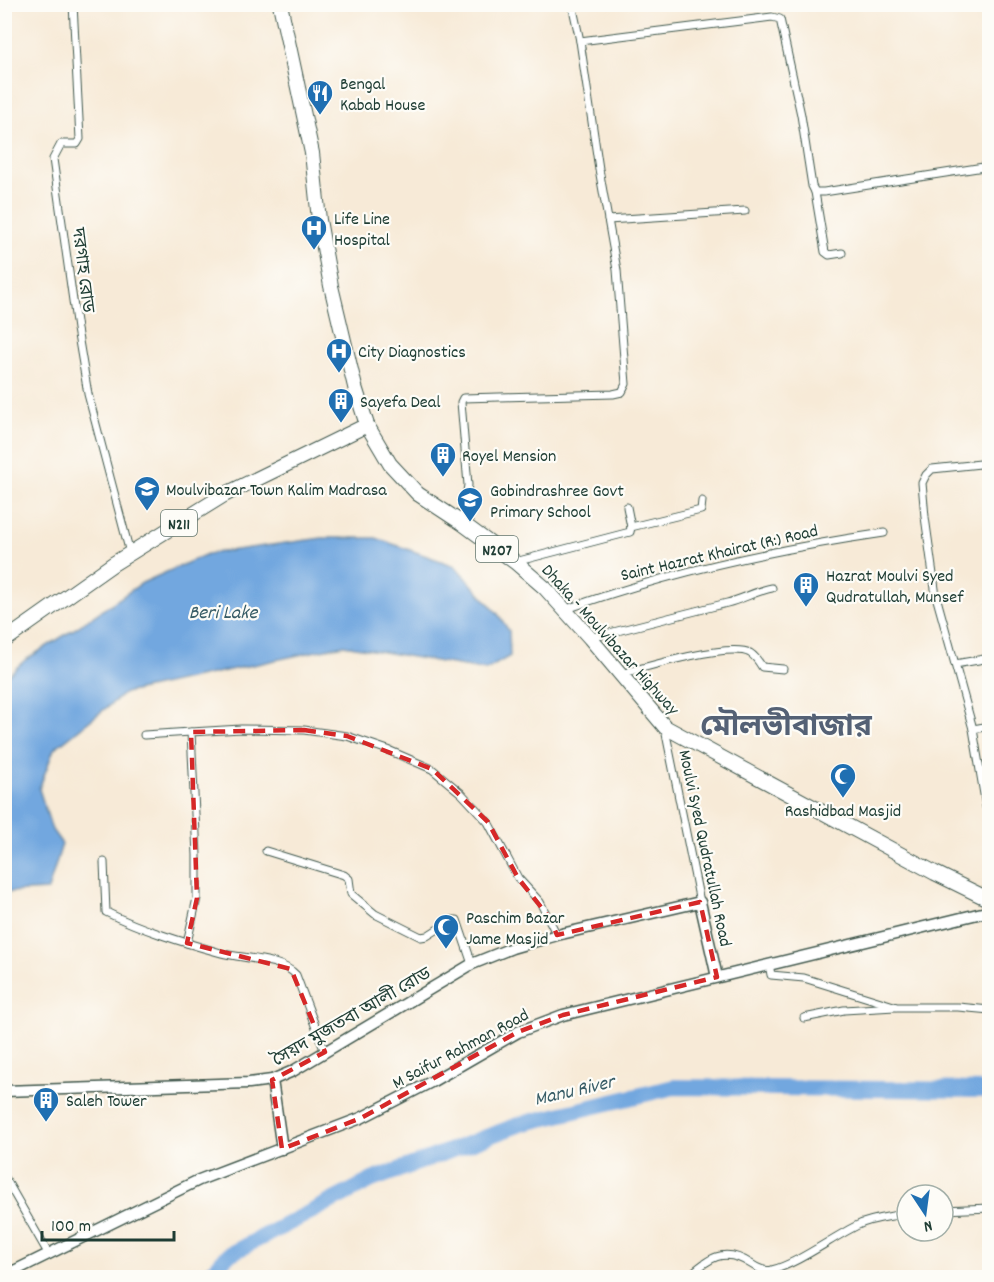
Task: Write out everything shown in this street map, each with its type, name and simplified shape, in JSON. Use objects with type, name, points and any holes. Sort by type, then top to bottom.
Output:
[{"type":"highway","name":"Dhaka - Moulvibazar Highway","points":[[280,4],[312,153],[319,220],[355,387],[367,425],[390,464],[418,494],[515,562],[545,588],[664,727],[935,873],[990,900]]},
{"type":"highway","name":"N211","points":[[4,641],[130,553],[225,495],[367,425]]},
{"type":"main road","name":"সৈয়দ মুজতবা আলী রোড","points":[[4,1090],[160,1087],[272,1080],[325,1052],[472,964],[512,948],[557,935],[700,903]]},
{"type":"main road","name":"Moulvi Syed Qudratullah Road","points":[[700,903],[717,977]]},
{"type":"main road","name":"M Saifur Rahman Road","points":[[4,1273],[16,1270],[199,1180],[361,1118],[433,1081],[518,1032],[573,1012],[990,910]]},
{"type":"main road","points":[[272,1080],[282,1149]]},
{"type":"street","name":"দরগাহ রোড","points":[[73,4],[80,139],[77,144],[61,144],[53,159],[88,394],[130,553]]},
{"type":"street","points":[[462,523],[468,485],[461,402],[463,398],[613,394],[622,392],[626,384],[617,270],[572,4]]},
{"type":"street","points":[[580,41],[772,17],[780,19],[801,115],[812,186],[816,192],[825,252],[829,255],[842,253]]},
{"type":"street","points":[[816,192],[990,166]]},
{"type":"street","points":[[608,220],[745,211]]},
{"type":"street","points":[[990,463],[932,469],[922,483],[924,517],[936,596],[973,729],[990,830]]},
{"type":"street","points":[[632,526],[701,510],[702,501]]},
{"type":"street","points":[[515,562],[630,532],[632,526],[627,507]]},
{"type":"street","name":"Saint Hazrat Khairat (R:) Road","points":[[564,610],[614,591],[725,562],[884,533]]},
{"type":"street","points":[[590,638],[746,598],[757,591],[772,588]]},
{"type":"street","points":[[620,674],[682,657],[735,650],[750,653],[762,667],[783,669]]},
{"type":"street","points":[[955,664],[990,658]]},
{"type":"street","points":[[973,729],[990,726]]},
{"type":"street","name":"Moulvi Syed Qudratullah Road","points":[[664,727],[700,903]]},
{"type":"street","points":[[144,735],[241,729],[303,730],[347,736],[432,769],[460,793],[488,822],[518,878],[540,902],[557,935]]},
{"type":"street","points":[[187,943],[197,898],[191,732]]},
{"type":"street","points":[[266,851],[344,876],[349,879],[351,894],[375,914],[421,937],[456,920],[472,964]]},
{"type":"street","points":[[104,862],[104,910],[106,912],[121,920],[187,943],[291,969],[296,975],[325,1052]]},
{"type":"street","points":[[769,964],[771,975],[804,978],[897,1007]]},
{"type":"street","points":[[804,1018],[844,1010],[897,1007],[990,1010]]},
{"type":"street","points":[[4,1176],[48,1253]]},
{"type":"street","points":[[955,1209],[990,1208]]},
{"type":"street","points":[[687,1278],[703,1262],[715,1256],[728,1254],[742,1258],[770,1274],[861,1224],[895,1216]]},
{"type":"highlighted area","points":[[304,730],[347,736],[432,769],[488,822],[518,878],[549,917],[557,935],[700,902],[717,977],[563,1015],[518,1032],[361,1118],[282,1149],[272,1080],[325,1052],[291,969],[187,943],[197,898],[191,732]]},
{"type":"water","name":"Beri Lake","points":[[322,538],[376,538],[455,566],[498,614],[509,631],[510,656],[486,670],[344,645],[125,693],[54,749],[39,789],[52,830],[62,844],[48,890],[7,892],[4,887],[5,678],[25,660],[142,583],[207,554]]},
{"type":"waterway","name":"Manu River","points":[[206,1278],[228,1255],[372,1180],[521,1124],[674,1087],[990,1090]]},
{"type":"place","name":"Bengal Kabab House","points":[[320,116]]},
{"type":"place","name":"Life Line Hospital","points":[[314,251]]},
{"type":"place","name":"City Diagnostics","points":[[339,374]]},
{"type":"place","name":"Sayefa Deal","points":[[341,424]]},
{"type":"place","name":"Royel Mension","points":[[443,478]]},
{"type":"place","name":"Moulvibazar Town Kalim Madrasa","points":[[147,512]]},
{"type":"place","name":"Gobindrashree Govt Primary School","points":[[470,523]]},
{"type":"place","name":"Hazrat Moulvi Syed Qudratullah, Munsef","points":[[806,608]]},
{"type":"place","name":"Rashidbad Masjid","points":[[843,799]]},
{"type":"place","name":"Paschim Bazar Jame Masjid","points":[[446,950]]},
{"type":"place","name":"Saleh Tower","points":[[46,1123]]},
{"type":"district","name":"মৌলভীবাজার","points":[[786,725]]}]
